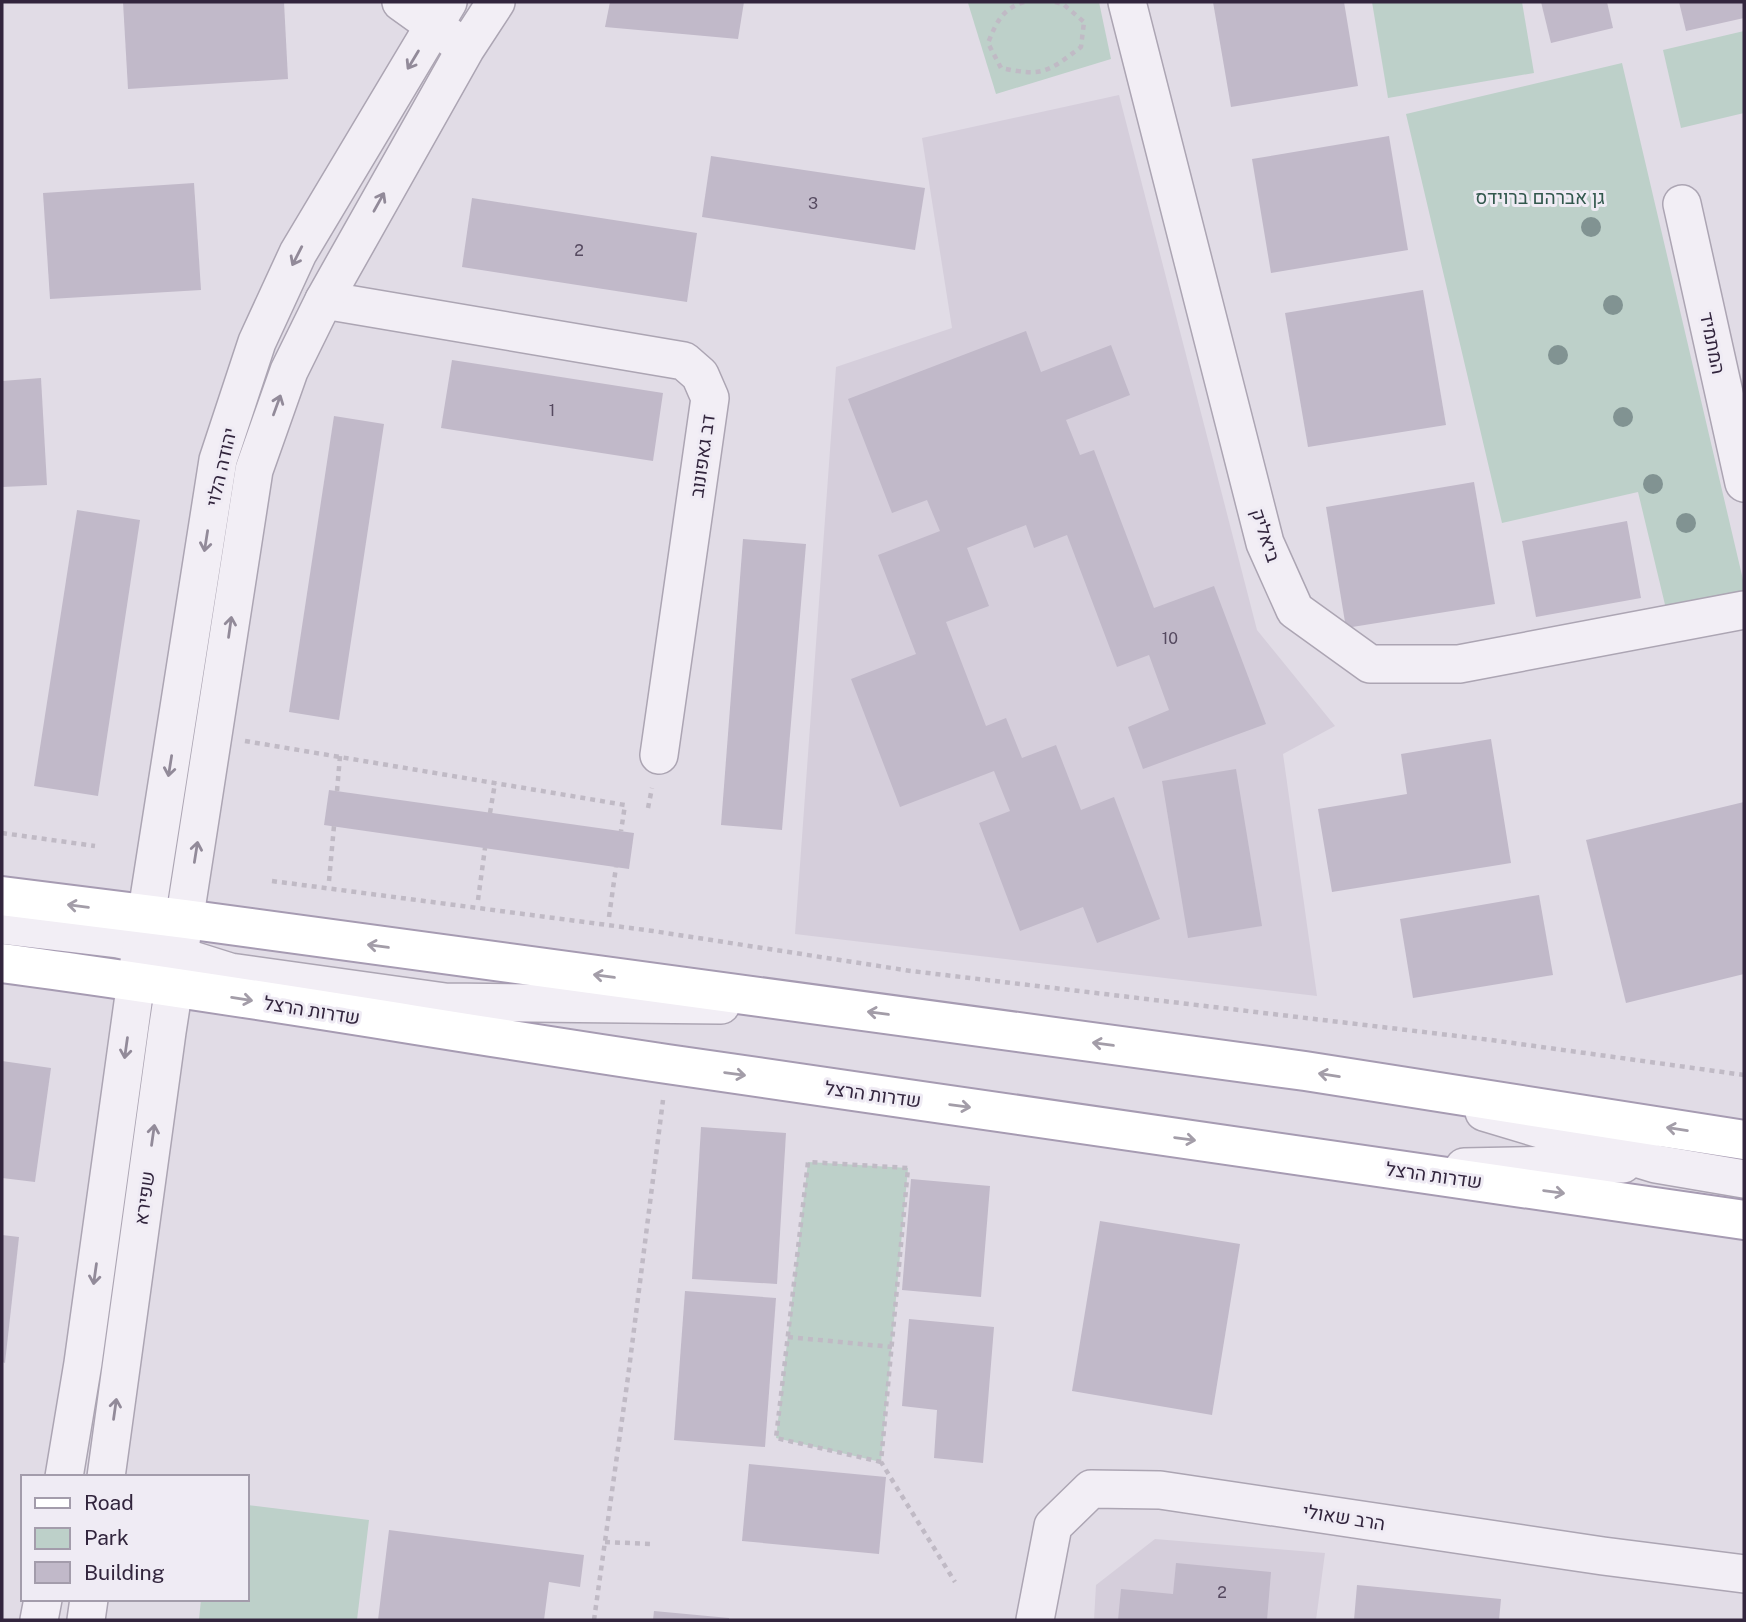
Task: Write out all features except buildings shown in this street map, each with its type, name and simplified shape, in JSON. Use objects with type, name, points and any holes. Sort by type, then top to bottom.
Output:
[{"type":"main road","name":"שדרות הרצל","points":[[2,896],[141,947],[177,973],[667,1064],[1744,1220]]},
{"type":"main road","name":"שדרות הרצל","points":[[2,963],[141,947],[185,919],[1292,1069],[1744,1140]]},
{"type":"street","points":[[401,2],[441,14],[466,48]]},
{"type":"street","name":"יהודה הלוי","points":[[185,919],[254,470],[289,371],[324,300],[466,48],[496,2]]},
{"type":"street","name":"ביאליק","points":[[1127,2],[1265,543],[1295,610],[1370,664],[1460,664],[1744,610]]},
{"type":"street","name":"יהודה הלוי","points":[[141,947],[218,460],[257,342],[298,253],[441,14]]},
{"type":"street","name":"המתמיד","points":[[1682,204],[1744,483]]},
{"type":"street","name":"דב גאפונוב","points":[[324,300],[684,361],[700,375],[710,398],[659,755]]},
{"type":"street","name":"שפירא","points":[[106,1475],[185,919]]},
{"type":"street","points":[[2,925],[141,947]]},
{"type":"street","name":"שפירא","points":[[64,1475],[83,1363],[141,947]]},
{"type":"street","points":[[177,973],[230,972],[445,1002],[817,1005]]},
{"type":"street","points":[[445,1002],[667,1064]]},
{"type":"street","points":[[1396,1085],[1656,1164],[1744,1179]]},
{"type":"street","points":[[1390,1168],[1656,1164]]},
{"type":"street","name":"הרב שאולי","points":[[1035,1620],[1053,1526],[1091,1489],[1160,1490],[1603,1556],[1744,1574]]},
{"type":"street","points":[[39,1620],[43,1601]]},
{"type":"street","points":[[86,1620],[89,1601]]},
{"type":"path","points":[[1024,2],[997,19],[988,43],[1001,68],[1025,73],[1050,71],[1081,47],[1084,22],[1063,4],[1055,2]]},
{"type":"path","points":[[214,735],[625,805],[621,831]]},
{"type":"path","points":[[337,791],[340,756]]},
{"type":"path","points":[[490,813],[495,782]]},
{"type":"path","points":[[329,881],[334,826]]},
{"type":"path","points":[[2,833],[95,846]]},
{"type":"path","points":[[478,900],[485,848]]},
{"type":"path","points":[[609,917],[616,867]]},
{"type":"path","points":[[272,881],[653,931],[911,971],[1491,1040],[1744,1075]]},
{"type":"path","points":[[594,1620],[667,1064]]},
{"type":"path","points":[[881,1462],[776,1438],[808,1162],[908,1168],[881,1462],[955,1582]]},
{"type":"path","points":[[788,1337],[892,1347]]},
{"type":"path","points":[[605,1542],[651,1544]]},
{"type":"shaded area","points":[[1119,95],[1257,630],[1335,726],[1283,754],[1317,996],[795,934],[836,367],[952,328],[922,138]]},
{"type":"shaded area","points":[[1155,1539],[1325,1553],[1316,1620],[1094,1620],[1096,1585]]},
{"type":"green space","points":[[1099,2],[1111,59],[996,94],[968,3]]},
{"type":"green space","points":[[1372,2],[1522,2],[1534,73],[1388,98]]},
{"type":"green space","points":[[1744,31],[1744,113],[1681,128],[1663,50]]},
{"type":"green space","name":"גן אברהם ברוידס","points":[[1622,63],[1744,584],[1744,594],[1667,613],[1638,492],[1502,523],[1406,114]]},
{"type":"green space","points":[[808,1162],[908,1168],[881,1462],[776,1438]]},
{"type":"green space","points":[[248,1505],[369,1520],[357,1620],[199,1620],[201,1601],[248,1601]]}]
